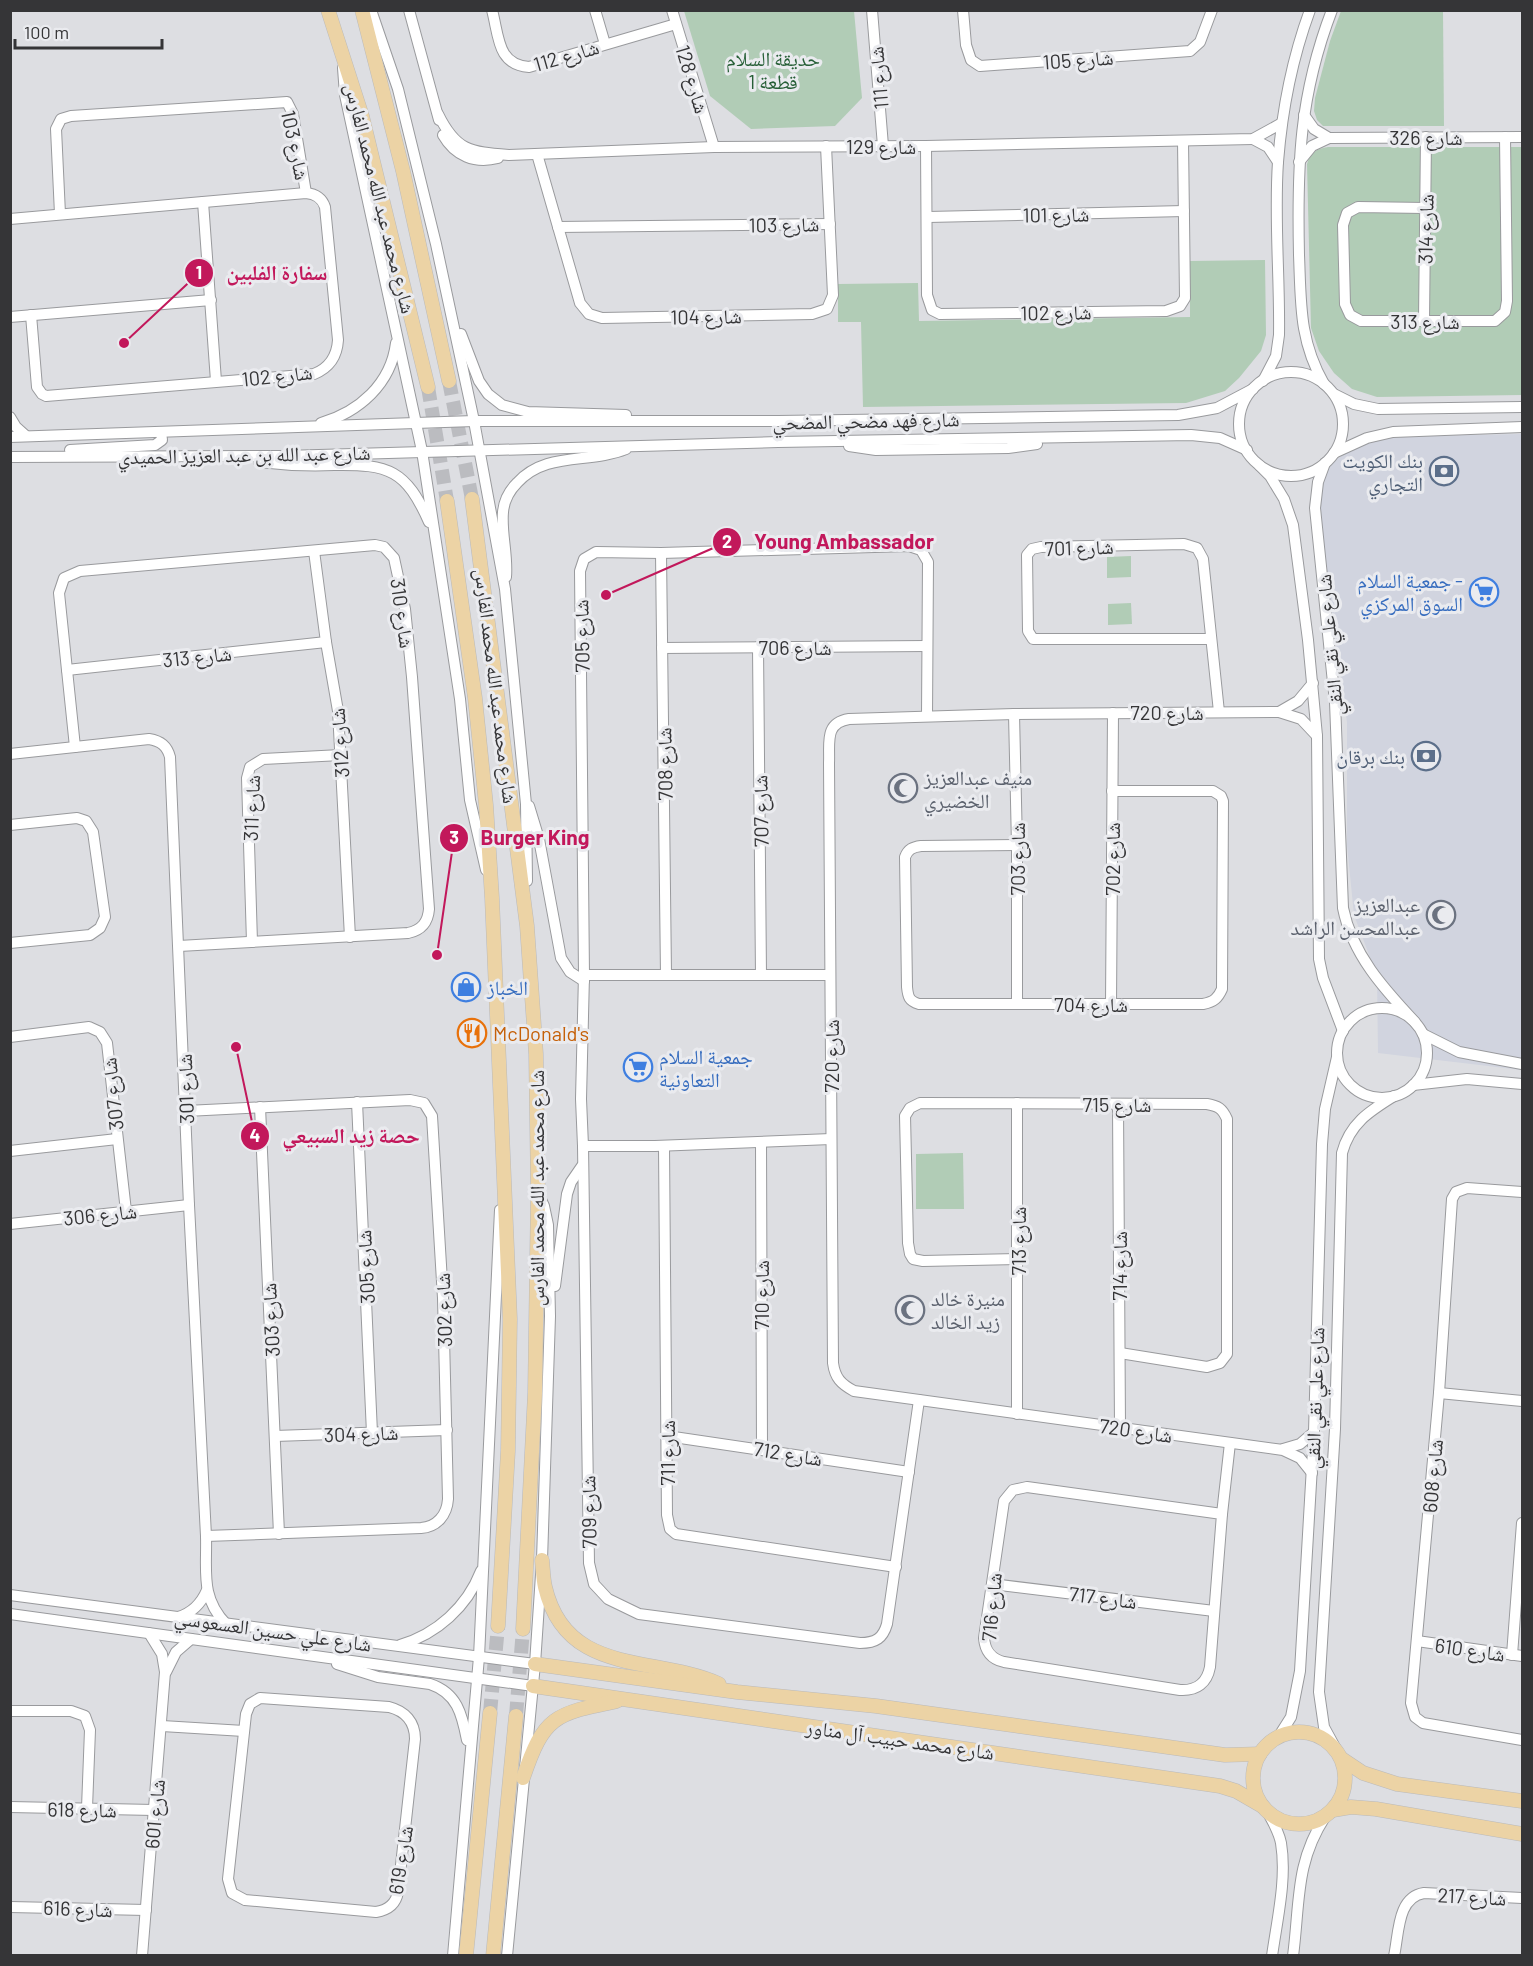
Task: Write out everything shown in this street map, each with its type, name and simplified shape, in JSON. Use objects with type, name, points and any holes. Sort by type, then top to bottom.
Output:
[{"type":"main road","name":"شارع محمد عبد الله محمد الفارس","points":[[328,10],[362,116],[428,387]]},
{"type":"main road","name":"شارع محمد عبد الله محمد الفارس","points":[[362,10],[403,171],[449,381]]},
{"type":"main road","name":"شارع محمد عبد الله محمد الفارس","points":[[472,499],[527,926],[536,1054],[538,1192],[535,1393],[524,1629]]},
{"type":"main road","name":"شارع محمد عبد الله محمد الفارس","points":[[447,501],[475,698],[492,883],[510,1319],[508,1451],[498,1626]]},
{"type":"main road","points":[[542,1560],[545,1587],[554,1611],[566,1629],[582,1644],[612,1658],[692,1674],[737,1692]]},
{"type":"main road","name":"شارع محمد حبيب آل مناور","points":[[536,1664],[737,1692],[876,1706],[1225,1755],[1260,1754]]},
{"type":"main road","name":"شارع محمد حبيب آل مناور","points":[[533,1686],[1220,1786],[1236,1791],[1265,1809]]},
{"type":"main road","points":[[523,1778],[537,1742],[554,1721],[572,1711],[628,1699]]},
{"type":"main road","points":[[466,1956],[490,1713]]},
{"type":"main road","points":[[493,1956],[516,1716]]},
{"type":"main road","points":[[1522,1801],[1397,1784],[1364,1773],[1339,1754],[1326,1740],[1312,1734],[1298,1732],[1278,1736],[1269,1743],[1260,1754],[1254,1767],[1253,1781],[1256,1796],[1265,1809],[1284,1822],[1311,1823],[1351,1807],[1376,1809],[1522,1834]]},
{"type":"main road","points":[[1329,1814],[1341,1799],[1345,1788],[1346,1774],[1339,1754]]},
{"type":"street","points":[[371,10],[398,89],[450,308],[474,421],[505,589],[525,795],[527,926]]},
{"type":"street","name":"شارع 129","points":[[409,10],[444,136],[458,153],[478,160],[509,155],[714,147],[926,146],[1253,139],[1282,123]]},
{"type":"street","name":"شارع 112","points":[[492,10],[504,57],[511,63],[529,67],[676,24]]},
{"type":"street","points":[[595,10],[605,44]]},
{"type":"street","name":"شارع 128","points":[[672,10],[714,147]]},
{"type":"street","name":"شارع 111","points":[[872,10],[883,146]]},
{"type":"street","name":"شارع 105","points":[[963,10],[966,45],[970,60],[980,66],[1190,51],[1200,42],[1212,10]]},
{"type":"street","points":[[1263,381],[1278,346],[1278,162],[1282,123],[1295,60],[1310,10]]},
{"type":"street","points":[[1324,384],[1306,345],[1302,320],[1299,162],[1304,115],[1316,59],[1332,10]]},
{"type":"street","points":[[344,62],[345,95],[417,423],[460,699],[470,800],[481,853],[492,883]]},
{"type":"street","name":"شارع 103","points":[[10,219],[306,193],[293,114],[287,102],[71,116],[61,119],[56,129],[60,214]]},
{"type":"street","points":[[1304,115],[1314,129],[1329,138]]},
{"type":"street","name":"شارع 314","points":[[1424,321],[1426,137]]},
{"type":"street","name":"شارع 313","points":[[1425,208],[1358,207],[1347,213],[1343,225],[1345,304],[1350,315],[1361,321],[1495,321],[1505,312],[1507,301],[1505,137]]},
{"type":"street","name":"شارع 326","points":[[1329,138],[1522,137]]},
{"type":"street","points":[[1299,162],[1312,146],[1329,138]]},
{"type":"street","points":[[1253,139],[1268,147],[1278,162]]},
{"type":"street","name":"شارع 102","points":[[926,146],[927,295],[932,310],[940,314],[1166,311],[1179,306],[1185,298],[1183,141]]},
{"type":"street","name":"شارع 104","points":[[537,154],[583,307],[593,316],[812,314],[822,312],[830,304],[833,295],[826,146]]},
{"type":"street","name":"شارع 102","points":[[31,315],[37,387],[46,396],[314,374],[322,371],[334,357],[338,340],[325,207],[323,200],[318,196],[306,193]]},
{"type":"street","name":"شارع 102","points":[[203,202],[216,381]]},
{"type":"street","name":"شارع 101","points":[[928,217],[1184,211]]},
{"type":"street","name":"شارع 103","points":[[558,228],[830,224]]},
{"type":"street","points":[[1279,283],[1289,287],[1300,283]]},
{"type":"street","points":[[10,317],[211,300]]},
{"type":"street","points":[[450,308],[478,381],[488,394],[502,405],[528,412],[620,415],[677,422]]},
{"type":"street","points":[[304,428],[344,415],[370,396],[389,368],[397,337]]},
{"type":"street","points":[[1333,393],[1341,410],[1343,429],[1340,442],[1325,463],[1316,470],[1293,476],[1282,475],[1260,466],[1241,438],[1239,425],[1241,412],[1245,400],[1253,389],[1263,381],[1281,374],[1300,373],[1313,377],[1333,393],[1354,404],[1378,409],[1522,407]]},
{"type":"street","name":"شارع فهد مضحي المضحي","points":[[474,421],[677,422],[1178,415],[1204,411],[1230,403],[1253,389]]},
{"type":"street","points":[[1150,436],[1156,426],[1152,416]]},
{"type":"street","points":[[10,417],[16,427],[27,436]]},
{"type":"street","name":"شارع عبد الله بن عبد العزيز الحميدي","points":[[10,437],[474,421]]},
{"type":"street","points":[[1334,453],[1367,438],[1393,432],[1522,428]]},
{"type":"street","points":[[31,456],[74,449],[155,445],[162,440],[161,432]]},
{"type":"street","name":"شارع فهد مضحي المضحي","points":[[478,450],[1210,436],[1229,441],[1247,450]]},
{"type":"street","points":[[505,589],[507,561],[503,513],[507,498],[514,486],[529,472],[547,463],[605,456],[634,446]]},
{"type":"street","name":"شارع عبد الله بن عبد العزيز الحميدي","points":[[10,457],[226,456],[478,450]]},
{"type":"street","points":[[226,456],[268,463],[374,466],[396,475],[413,492],[434,535]]},
{"type":"street","name":"شارع علي نقي النقي","points":[[1325,463],[1318,482],[1315,500],[1335,702],[1342,896],[1345,920],[1363,958],[1389,994],[1415,1022]]},
{"type":"street","name":"شارع علي نقي النقي","points":[[1260,466],[1278,487],[1290,512],[1299,566],[1317,736],[1320,959],[1323,978],[1343,1031]]},
{"type":"street","name":"شارع 701","points":[[1211,639],[1033,639],[1028,631],[1027,555],[1032,549],[1041,547],[1184,544],[1199,551],[1203,559],[1219,712]]},
{"type":"street","name":"شارع 310","points":[[75,747],[59,593],[64,578],[80,571],[375,545],[392,554],[396,562],[405,609],[412,677],[429,916],[426,922],[415,932],[178,946]]},
{"type":"street","name":"شارع 705","points":[[583,1146],[581,1099],[584,958],[581,564],[584,559],[596,552],[909,546],[921,550],[928,562],[927,716]]},
{"type":"street","name":"شارع 312","points":[[314,550],[338,711],[350,937]]},
{"type":"street","name":"شارع 708","points":[[662,552],[666,975]]},
{"type":"street","points":[[1299,566],[1309,561],[1316,562],[1321,567]]},
{"type":"street","name":"شارع 313","points":[[67,670],[326,642]]},
{"type":"street","name":"شارع 706","points":[[662,648],[927,646]]},
{"type":"street","name":"شارع 707","points":[[758,647],[761,975]]},
{"type":"street","points":[[1278,712],[1298,701],[1312,683]]},
{"type":"street","name":"شارع 720","points":[[1312,1473],[1300,1458],[1283,1450],[854,1391],[841,1383],[835,1374],[833,1363],[831,1139],[831,731],[834,724],[840,720],[849,719],[1113,712],[1278,712],[1301,719],[1317,736]]},
{"type":"street","name":"شارع 702","points":[[1111,1005],[1113,712]]},
{"type":"street","name":"شارع 703","points":[[1014,714],[1017,1004]]},
{"type":"street","name":"شارع 301","points":[[10,754],[149,739],[161,742],[168,752],[171,764],[207,1590],[216,1612],[226,1624]]},
{"type":"street","name":"شارع 311","points":[[252,942],[247,778],[250,767],[263,759],[341,755]]},
{"type":"street","name":"شارع 704","points":[[1017,845],[921,846],[913,847],[907,852],[905,857],[907,995],[911,1002],[919,1004],[1111,1005],[1213,1002],[1219,996],[1222,988],[1223,813],[1221,796],[1213,791],[1112,791]]},
{"type":"street","points":[[525,795],[539,839],[561,958],[570,972],[584,978],[666,975],[830,975]]},
{"type":"street","points":[[10,825],[77,818],[89,824],[93,832],[105,917],[100,928],[90,935],[10,943]]},
{"type":"street","points":[[561,958],[584,958]]},
{"type":"street","points":[[1377,1008],[1391,1009],[1415,1022],[1423,1034],[1427,1047],[1422,1074],[1413,1085],[1394,1096],[1375,1097],[1356,1090],[1347,1081],[1340,1069],[1337,1057],[1338,1043],[1343,1031],[1352,1020],[1363,1012],[1377,1008]]},
{"type":"street","name":"شارع 307","points":[[10,1037],[89,1028],[100,1032],[107,1043],[126,1211]]},
{"type":"street","points":[[1423,1034],[1446,1047],[1472,1056],[1522,1064]]},
{"type":"street","name":"شارع علي نقي النقي","points":[[1278,1736],[1291,1717],[1298,1685],[1314,1432],[1323,1135],[1329,1091],[1337,1057]]},
{"type":"street","points":[[1413,1085],[1467,1079],[1522,1084]]},
{"type":"street","name":"شارع علي نقي النقي","points":[[1339,1754],[1324,1727],[1319,1692],[1335,1429],[1342,1153],[1348,1135],[1359,1120],[1394,1096]]},
{"type":"street","name":"شارع 302","points":[[186,1111],[357,1102],[417,1100],[424,1103],[432,1116],[443,1298],[448,1504],[444,1515],[436,1523],[421,1528],[206,1536]]},
{"type":"street","name":"شارع 305","points":[[357,1102],[372,1433]]},
{"type":"street","name":"شارع 715","points":[[1018,1259],[913,1259],[908,1244],[905,1116],[910,1108],[920,1103],[1207,1104],[1218,1106],[1223,1110],[1227,1119],[1227,1354],[1220,1363],[1207,1367],[1120,1353]]},
{"type":"street","name":"شارع 713","points":[[1017,1103],[1017,1414]]},
{"type":"street","name":"شارع 714","points":[[1118,1105],[1120,1428]]},
{"type":"street","name":"شارع 303","points":[[260,1107],[279,1534]]},
{"type":"street","points":[[10,1151],[117,1139]]},
{"type":"street","points":[[583,1146],[664,1146],[831,1139]]},
{"type":"street","name":"شارع 710","points":[[761,1142],[762,1449]]},
{"type":"street","name":"شارع 709","points":[[583,1146],[589,1563],[594,1584],[608,1599],[639,1614],[870,1643],[878,1640],[885,1633],[919,1400]]},
{"type":"street","name":"شارع 711","points":[[664,1146],[667,1523],[670,1529],[676,1534],[896,1567]]},
{"type":"street","points":[[550,1316],[567,1194],[571,1182],[582,1166]]},
{"type":"street","points":[[453,1956],[478,1657],[500,1212],[505,1187]]},
{"type":"street","name":"شارع 608","points":[[1522,1192],[1467,1188],[1456,1192],[1452,1199],[1439,1393],[1411,1708],[1418,1720],[1432,1725],[1522,1740]]},
{"type":"street","points":[[507,1956],[536,1664],[542,1560],[550,1316],[547,1216],[538,1192]]},
{"type":"street","name":"شارع 306","points":[[10,1224],[189,1205]]},
{"type":"street","points":[[1439,1393],[1522,1401]]},
{"type":"street","name":"شارع 304","points":[[275,1436],[447,1430]]},
{"type":"street","points":[[1283,1450],[1300,1444],[1314,1432]]},
{"type":"street","name":"شارع 712","points":[[667,1436],[909,1472]]},
{"type":"street","name":"شارع 716","points":[[1222,1514],[1027,1487],[1017,1488],[1009,1493],[1004,1501],[984,1642],[988,1652],[994,1659],[1004,1662],[1180,1690],[1196,1688],[1207,1677],[1210,1667],[1230,1443]]},
{"type":"street","points":[[1517,1656],[1522,1522]]},
{"type":"street","points":[[396,1647],[419,1638],[450,1617],[466,1598],[483,1565]]},
{"type":"street","name":"شارع 717","points":[[992,1584],[1214,1611]]},
{"type":"street","points":[[177,1617],[185,1615],[198,1605],[207,1590]]},
{"type":"street","name":"شارع علي حسين العسعوسي","points":[[10,1595],[536,1664]]},
{"type":"street","name":"شارع علي حسين العسعوسي","points":[[10,1614],[533,1686]]},
{"type":"street","name":"شارع 601","points":[[142,1956],[165,1672],[162,1653],[149,1633]]},
{"type":"street","points":[[165,1672],[176,1652],[192,1639]]},
{"type":"street","name":"شارع 610","points":[[1418,1641],[1517,1656]]},
{"type":"street","points":[[327,1659],[365,1674],[430,1684],[445,1691],[460,1710],[470,1752]]},
{"type":"street","name":"شارع 619","points":[[261,1698],[389,1707],[408,1717],[414,1727],[415,1739],[398,1892],[393,1904],[376,1912],[245,1900],[232,1893],[228,1879],[244,1731],[247,1708],[254,1700],[261,1698]]},
{"type":"street","points":[[10,1711],[76,1712],[88,1720],[90,1730],[87,1809]]},
{"type":"street","points":[[162,1726],[244,1731]]},
{"type":"street","name":"شارع 618","points":[[10,1807],[154,1810]]},
{"type":"street","points":[[1265,1809],[1279,1836],[1282,1859],[1281,1892],[1272,1956]]},
{"type":"street","points":[[1293,1956],[1304,1857],[1316,1831],[1329,1814]]},
{"type":"street","name":"شارع 217","points":[[1394,1956],[1404,1908],[1408,1900],[1416,1895],[1424,1893],[1522,1898]]},
{"type":"street","name":"شارع 616","points":[[10,1906],[146,1910]]},
{"type":"shaded area","points":[[1522,434],[1522,1070],[1378,1053],[1377,976],[1354,915],[1347,845],[1347,722],[1316,506],[1321,480],[1334,461],[1352,449],[1369,442],[1386,438],[1418,436]]},
{"type":"green space","name":"حديقة السلام قطعة 1","points":[[684,11],[854,11],[862,98],[835,126],[751,129],[710,96]]},
{"type":"green space","points":[[1341,11],[1443,11],[1444,126],[1323,126],[1317,120],[1314,111],[1315,98],[1330,41]]},
{"type":"green space","points":[[1328,147],[1522,147],[1522,395],[1377,397],[1352,389],[1334,373],[1319,351],[1311,328],[1307,164],[1314,152]]},
{"type":"green space","points":[[1265,260],[1266,335],[1261,351],[1225,391],[1186,403],[863,407],[861,322],[838,322],[838,284],[918,283],[919,321],[1190,317],[1190,261]]},
{"type":"green space","points":[[1131,556],[1131,577],[1107,578],[1107,557]]},
{"type":"green space","points":[[1131,603],[1132,624],[1108,625],[1108,604]]},
{"type":"green space","points":[[963,1153],[964,1209],[916,1209],[916,1154]]},
{"type":"tunnel","points":[[449,381],[472,499]]},
{"type":"tunnel","points":[[428,387],[447,501]]},
{"type":"tunnel","points":[[490,1713],[498,1626]]},
{"type":"tunnel","points":[[516,1716],[523,1629]]},
{"type":"place","name":"سفارة الفلبين","points":[[124,343]]},
{"type":"place","name":"بنك الكويت التجاري","points":[[1444,471]]},
{"type":"place","name":"جمعية السلام - السوق المركزي","points":[[1484,592]]},
{"type":"place","name":"Young Ambassador","points":[[606,595]]},
{"type":"place","name":"بنك برقان","points":[[1426,756]]},
{"type":"place","name":"منيف عبدالعزيز الخضيري","points":[[903,788]]},
{"type":"place","name":"عبدالعزيز عبدالمحسن الراشد","points":[[1441,915]]},
{"type":"place","name":"Burger King","points":[[437,955]]},
{"type":"place","name":"الخباز","points":[[466,987]]},
{"type":"place","name":"McDonald's","points":[[472,1033]]},
{"type":"place","name":"حصة زيد السبيعي","points":[[236,1047]]},
{"type":"place","name":"جمعية السلام التعاونية","points":[[638,1067]]},
{"type":"place","name":"منيرة خالد زيد الخالد","points":[[910,1310]]}]
